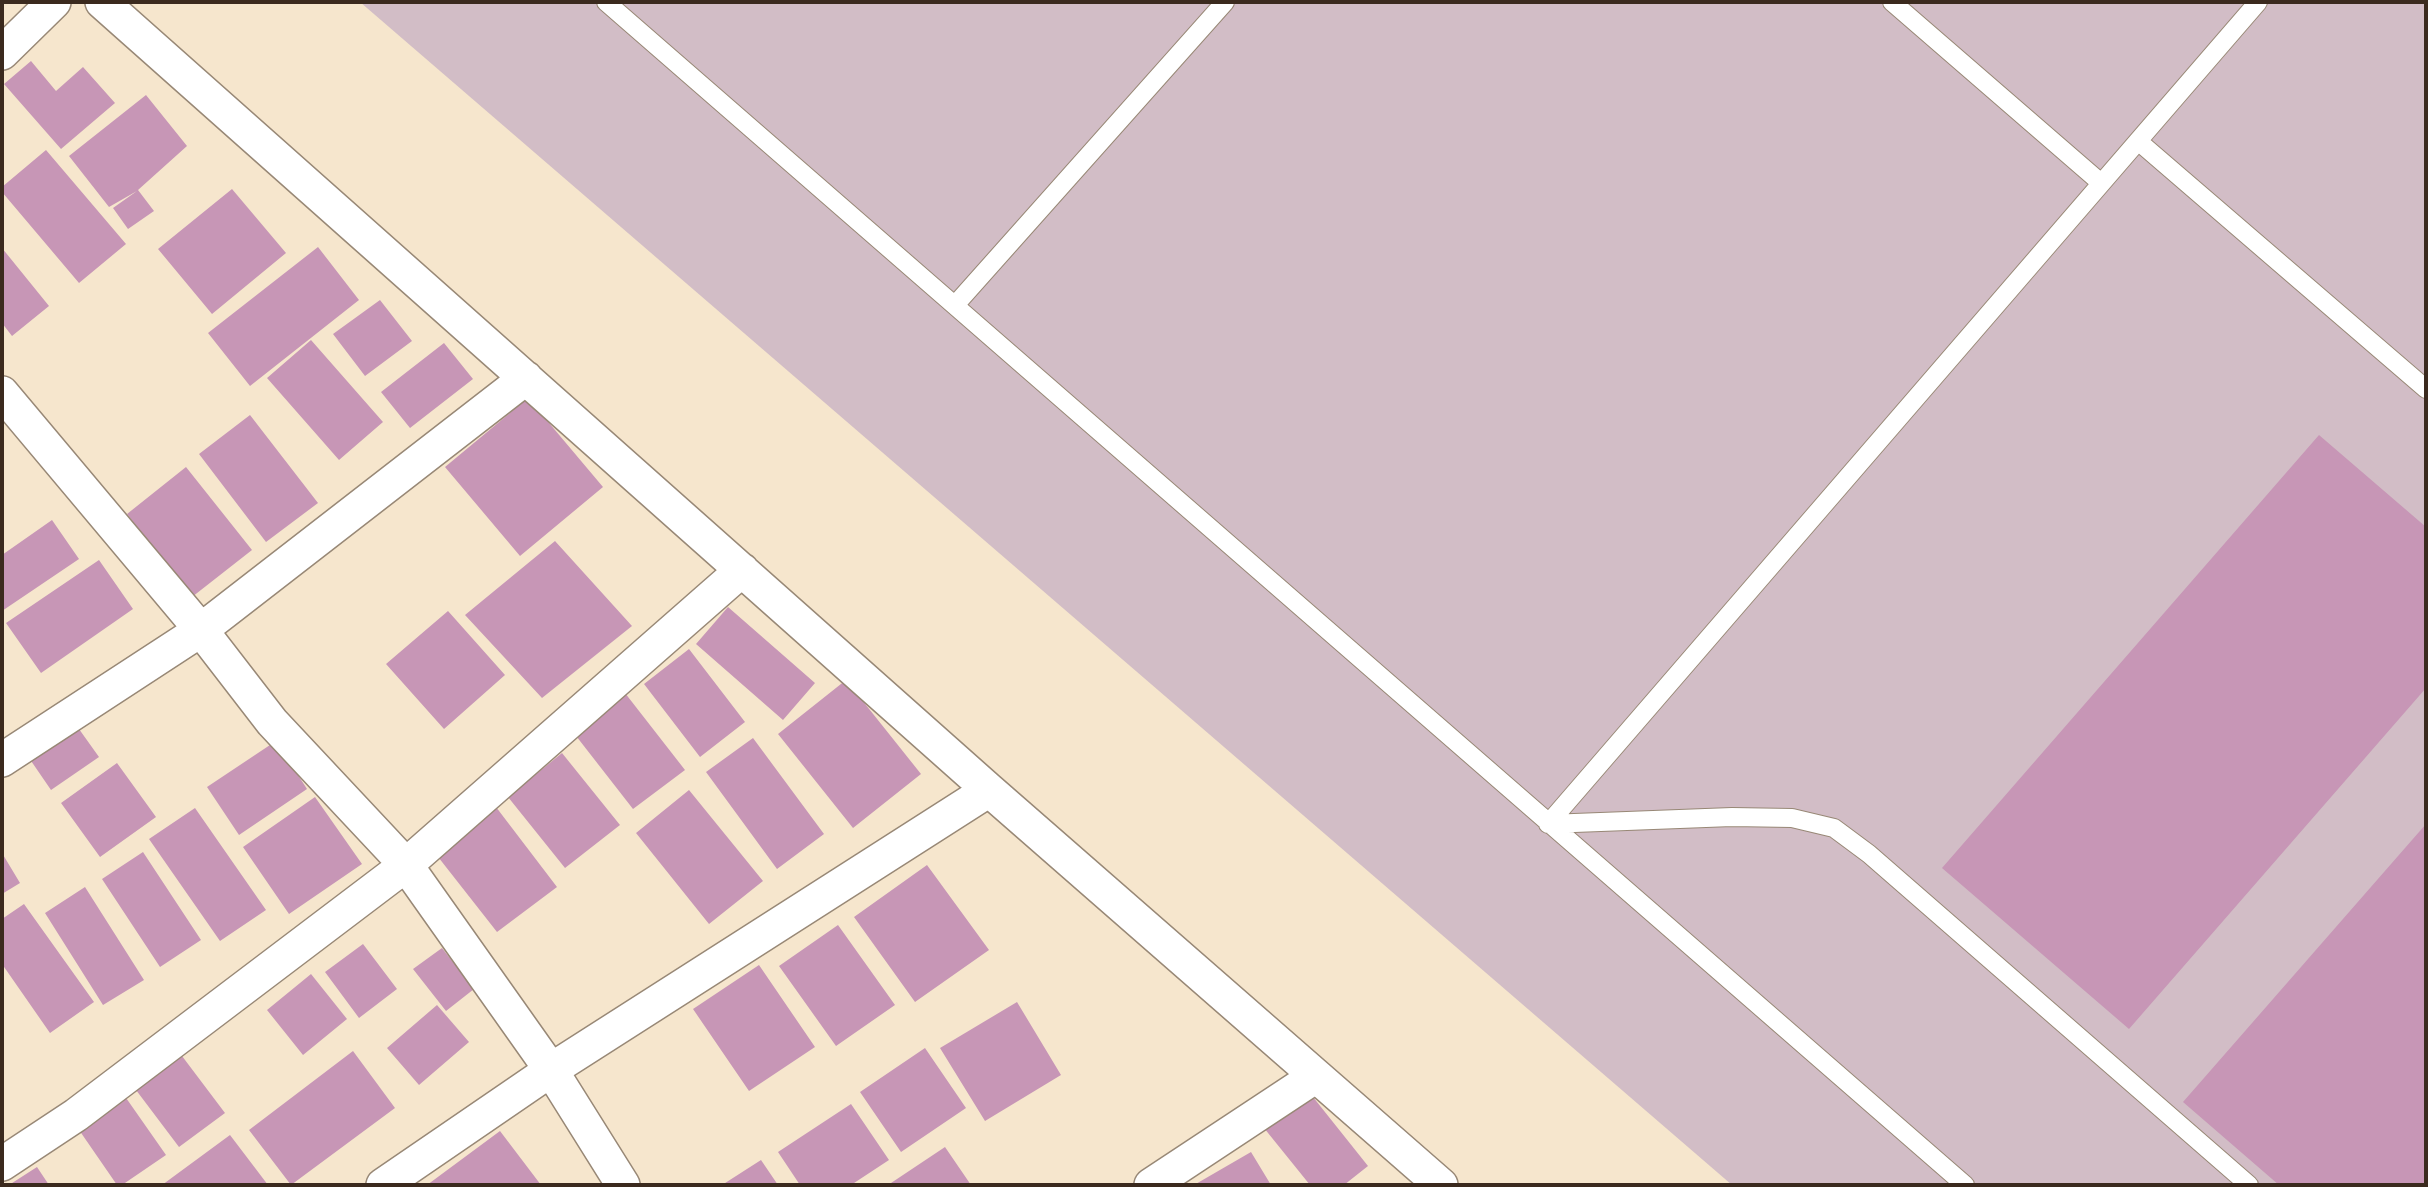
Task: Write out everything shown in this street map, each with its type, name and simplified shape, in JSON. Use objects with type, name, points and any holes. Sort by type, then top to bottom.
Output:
[{"type":"street","points":[[2,53],[54,2]]},
{"type":"street","points":[[102,2],[1438,1185]]},
{"type":"street","points":[[2,760],[201,630],[526,378]]},
{"type":"street","points":[[2,393],[201,630],[272,722],[406,865],[551,1070],[623,1185]]},
{"type":"street","points":[[2,1164],[76,1115],[406,865],[742,570]]},
{"type":"street","points":[[383,1185],[551,1070],[989,789]]},
{"type":"street","points":[[1151,1185],[1316,1076]]},
{"type":"lane","points":[[606,2],[957,304],[1548,824],[1965,1185]]},
{"type":"lane","points":[[957,304],[1225,2]]},
{"type":"lane","points":[[1892,2],[2101,183]]},
{"type":"lane","points":[[1548,824],[2258,2]]},
{"type":"lane","points":[[2138,141],[2426,389]]},
{"type":"lane","points":[[1548,824],[1744,817],[1792,818],[1833,828],[1869,854],[2249,1185]]},
{"type":"shaded area","points":[[360,2],[2426,2],[2426,1185],[1732,1185]]},
{"type":"building","points":[[31,61],[56,91],[83,67],[115,103],[61,149],[4,84]]},
{"type":"building","points":[[146,95],[187,146],[138,190],[154,211],[128,229],[113,208],[137,191],[109,207],[69,156]]},
{"type":"building","points":[[46,150],[126,244],[79,283],[2,192],[2,187]]},
{"type":"building","points":[[232,189],[286,253],[212,314],[158,249]]},
{"type":"building","points":[[318,247],[359,300],[250,386],[208,333]]},
{"type":"building","points":[[2,248],[49,306],[12,336],[2,323]]},
{"type":"building","points":[[380,300],[412,341],[365,376],[333,334]]},
{"type":"building","points":[[311,340],[383,422],[339,460],[267,378]]},
{"type":"building","points":[[444,343],[473,379],[410,428],[381,392]]},
{"type":"building","points":[[528,398],[603,487],[520,556],[445,467]]},
{"type":"building","points":[[250,415],[318,503],[266,542],[199,454]]},
{"type":"building","points":[[2319,435],[2426,527],[2426,688],[2129,1029],[1942,868]]},
{"type":"building","points":[[186,467],[252,550],[192,597],[127,514]]},
{"type":"building","points":[[52,520],[79,559],[2,611],[2,555]]},
{"type":"building","points":[[555,541],[632,626],[542,698],[465,615]]},
{"type":"building","points":[[99,560],[133,609],[41,673],[6,623]]},
{"type":"building","points":[[728,607],[815,683],[783,720],[696,644]]},
{"type":"building","points":[[448,611],[505,675],[444,729],[386,664]]},
{"type":"building","points":[[689,649],[745,722],[700,757],[644,684]]},
{"type":"building","points":[[846,680],[921,774],[853,828],[778,734]]},
{"type":"building","points":[[625,693],[685,770],[633,809],[573,732]]},
{"type":"building","points":[[74,722],[99,757],[51,790],[27,755]]},
{"type":"building","points":[[753,738],[824,834],[777,869],[706,772]]},
{"type":"building","points":[[276,741],[307,789],[239,835],[207,787]]},
{"type":"building","points":[[562,753],[620,825],[565,868],[508,797]]},
{"type":"building","points":[[117,763],[156,817],[100,857],[61,803]]},
{"type":"building","points":[[689,790],[763,881],[709,924],[636,833]]},
{"type":"building","points":[[315,797],[362,864],[289,914],[243,847]]},
{"type":"building","points":[[496,807],[557,887],[497,932],[435,853]]},
{"type":"building","points":[[195,808],[266,910],[220,941],[149,839]]},
{"type":"building","points":[[2426,824],[2426,1185],[2279,1185],[2183,1102]]},
{"type":"building","points":[[143,852],[201,940],[160,967],[102,879]]},
{"type":"building","points":[[2,853],[20,883],[2,894]]},
{"type":"building","points":[[927,865],[989,950],[915,1002],[854,917]]},
{"type":"building","points":[[85,887],[144,980],[103,1005],[45,913]]},
{"type":"building","points":[[24,904],[94,1002],[50,1033],[2,964],[2,919]]},
{"type":"building","points":[[838,925],[895,1005],[836,1046],[779,966]]},
{"type":"building","points":[[363,944],[397,989],[359,1018],[325,972]]},
{"type":"building","points":[[442,948],[474,989],[446,1011],[413,969]]},
{"type":"building","points":[[759,965],[815,1047],[749,1091],[693,1009]]},
{"type":"building","points":[[311,974],[347,1019],[303,1055],[267,1010]]},
{"type":"building","points":[[1017,1002],[1061,1075],[985,1121],[940,1048]]},
{"type":"building","points":[[437,1005],[469,1042],[419,1085],[387,1048]]},
{"type":"building","points":[[925,1048],[966,1108],[901,1152],[860,1092]]},
{"type":"building","points":[[353,1051],[395,1108],[291,1185],[249,1130]]},
{"type":"building","points":[[182,1056],[225,1113],[179,1147],[136,1090]]},
{"type":"building","points":[[1309,1092],[1368,1166],[1344,1185],[1310,1185],[1264,1128]]},
{"type":"building","points":[[124,1095],[166,1155],[122,1185],[117,1185],[77,1127]]},
{"type":"building","points":[[851,1104],[889,1160],[851,1185],[800,1185],[778,1152]]},
{"type":"building","points":[[500,1131],[541,1185],[427,1185]]},
{"type":"building","points":[[230,1135],[268,1185],[162,1185]]},
{"type":"building","points":[[945,1147],[971,1185],[888,1185]]},
{"type":"building","points":[[1251,1152],[1271,1185],[1194,1185]]},
{"type":"building","points":[[761,1160],[778,1185],[722,1185]]},
{"type":"building","points":[[37,1167],[49,1185],[9,1185]]}]
